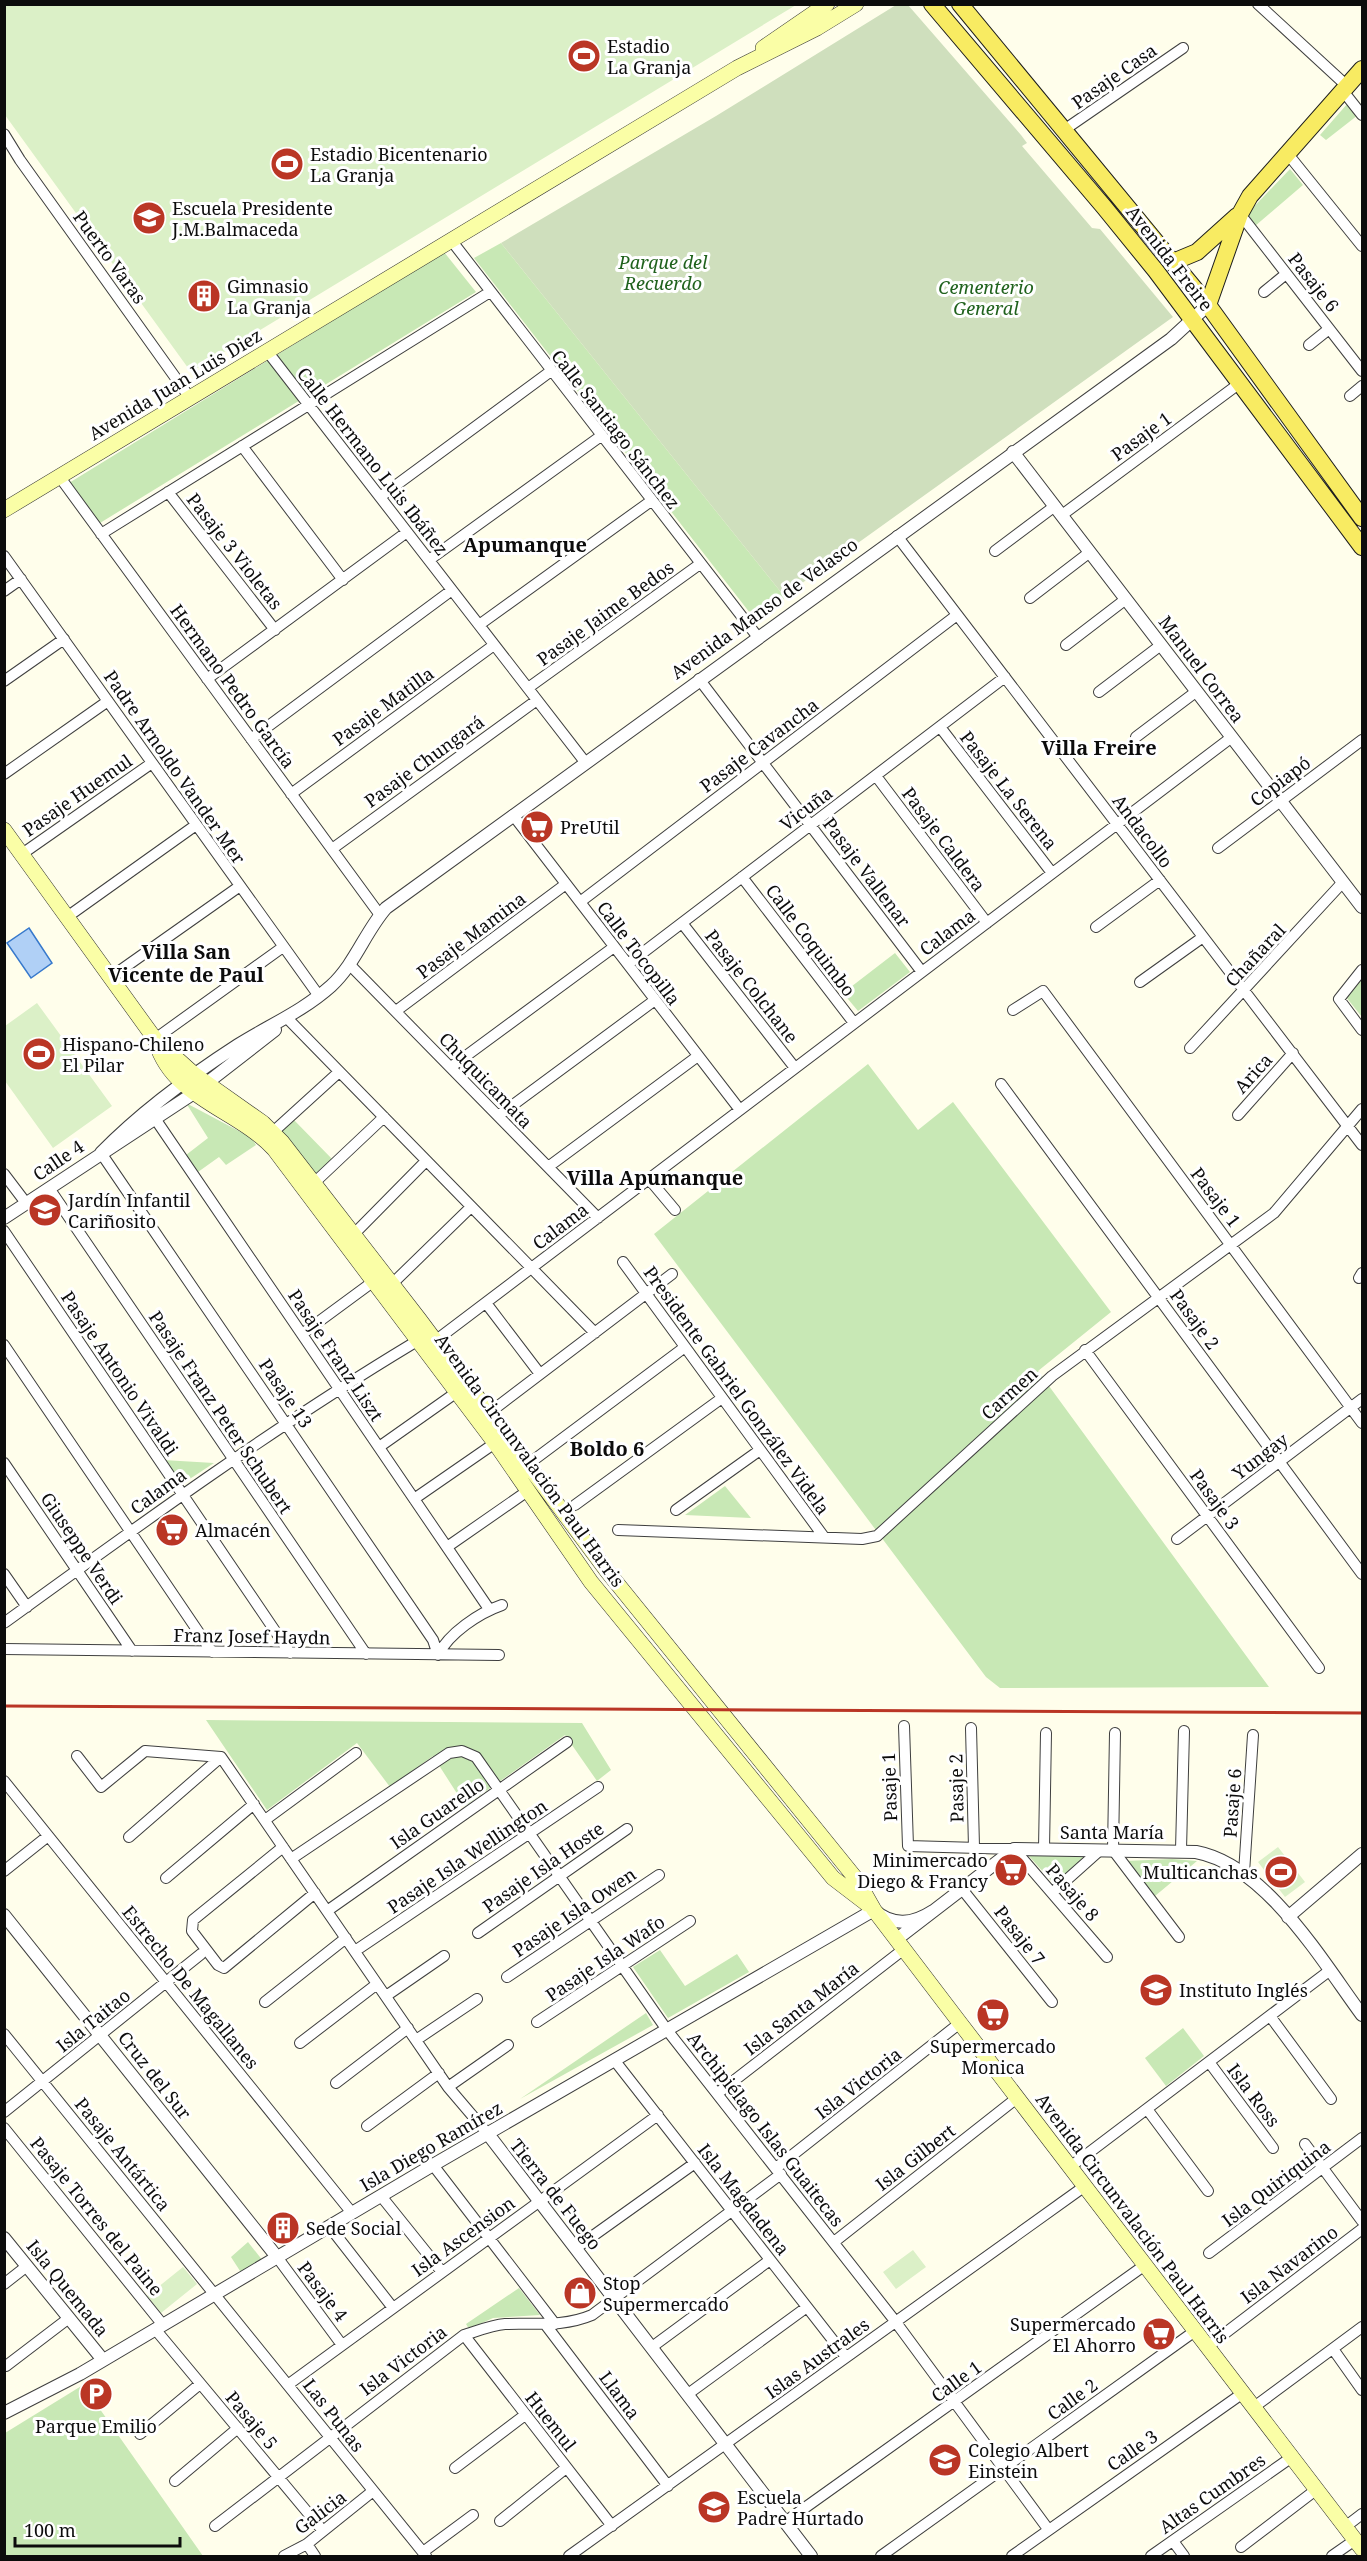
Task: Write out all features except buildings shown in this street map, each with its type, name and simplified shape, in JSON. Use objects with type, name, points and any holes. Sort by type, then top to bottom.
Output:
[{"type":"main road","name":"Avenida Juan Luis Diez","points":[[737,68],[827,4]]},
{"type":"main road","name":"Avenida Juan Luis Diez","points":[[4,510],[737,68],[803,36],[856,4]]},
{"type":"main road","name":"Avenida Freire","points":[[932,4],[1104,207],[1194,320],[1362,547]]},
{"type":"main road","name":"Avenida Freire","points":[[960,4],[1208,305],[1362,518]]},
{"type":"main road","name":"Avenida Manso de Velasco","points":[[1208,305],[1240,214],[1258,186],[1362,69]]},
{"type":"main road","name":"Avenida Manso de Velasco","points":[[1173,262],[1201,249],[1240,214]]},
{"type":"main road","name":"Avenida Circunvalación Paul Harris","points":[[4,830],[155,1039],[195,1084],[265,1140],[495,1443],[591,1582],[833,1878],[874,1910]]},
{"type":"main road","name":"Avenida Circunvalación Paul Harris","points":[[195,1084],[273,1132],[314,1183],[607,1571],[857,1880],[874,1910],[1359,2544]]},
{"type":"street","points":[[1258,4],[1345,88],[1362,115]]},
{"type":"street","name":"Pasaje Casa","points":[[1064,130],[1183,48]]},
{"type":"street","name":"Puerto Varas","points":[[4,134],[20,160],[190,398]]},
{"type":"street","points":[[1287,153],[1362,246]]},
{"type":"street","name":"Pasaje 6","points":[[1240,214],[1362,371]]},
{"type":"street","name":"Calle Santiago Sánchez","points":[[451,240],[757,636]]},
{"type":"street","points":[[1264,292],[1286,274]]},
{"type":"street","points":[[101,534],[490,292]]},
{"type":"street","name":"Avenida Manso de Velasco","points":[[195,1084],[239,1045],[287,1018],[319,996],[350,965],[386,908],[1194,320],[1208,305]]},
{"type":"street","points":[[1309,345],[1329,329]]},
{"type":"street","name":"Calle Hermano Luis Ibáñez","points":[[267,351],[585,762]]},
{"type":"street","points":[[380,497],[551,371]]},
{"type":"street","name":"Pasaje 1","points":[[995,551],[1058,510],[1240,383]]},
{"type":"street","points":[[1350,396],[1362,386]]},
{"type":"street","points":[[429,560],[601,436]]},
{"type":"street","points":[[242,446],[343,580]]},
{"type":"street","name":"Manuel Correa","points":[[1013,452],[1362,907]]},
{"type":"street","name":"Hermano Pedro García","points":[[59,476],[380,915]]},
{"type":"street","name":"Pasaje 3 Violetas","points":[[168,492],[275,630]]},
{"type":"street","points":[[479,625],[651,501]]},
{"type":"street","points":[[207,679],[407,532]]},
{"type":"street","name":"Andacollo","points":[[897,536],[1362,1145]]},
{"type":"street","points":[[1030,598],[1090,552]]},
{"type":"street","name":"Padre Arnoldo Vander Mer","points":[[4,556],[319,996]]},
{"type":"street","name":"Pasaje Jaime Bedos","points":[[528,688],[700,564]]},
{"type":"street","points":[[4,591],[21,579]]},
{"type":"street","points":[[251,739],[452,590]]},
{"type":"street","points":[[1066,645],[1126,599]]},
{"type":"street","name":"Pasaje Cavancha","points":[[580,902],[957,615]]},
{"type":"street","points":[[4,681],[64,639]]},
{"type":"street","name":"Pasaje Matilla","points":[[291,794],[494,645]]},
{"type":"street","points":[[1099,692],[1161,645]]},
{"type":"street","name":"Vicuña","points":[[628,964],[1005,677]]},
{"type":"street","name":"Pasaje Vallenar","points":[[699,679],[922,972]]},
{"type":"street","points":[[1136,736],[1197,692]]},
{"type":"street","name":"Pasaje Chungará","points":[[332,849],[537,700]]},
{"type":"street","points":[[4,774],[108,701]]},
{"type":"street","name":"Pasaje La Serena","points":[[940,727],[1052,873]]},
{"type":"street","name":"Calama","points":[[435,1341],[1232,736]]},
{"type":"street","name":"Copiapó","points":[[1218,848],[1362,740]]},
{"type":"street","name":"Pasaje Huemul","points":[[22,854],[152,763]]},
{"type":"street","name":"Pasaje Caldera","points":[[876,776],[987,923]]},
{"type":"street","name":"Calle Tocopilla","points":[[513,815],[740,1110]]},
{"type":"street","points":[[67,917],[196,825]]},
{"type":"street","name":"Calle Coquimbo","points":[[742,877],[854,1023]]},
{"type":"street","points":[[1096,927],[1160,880]]},
{"type":"street","name":"Chañaral","points":[[1190,1048],[1245,991],[1343,882]]},
{"type":"street","name":"Pasaje Mamina","points":[[396,1011],[566,884]]},
{"type":"street","points":[[111,977],[240,886]]},
{"type":"street","name":"Pasaje Colchane","points":[[682,923],[795,1068]]},
{"type":"street","points":[[1140,982],[1203,937]]},
{"type":"street","points":[[155,1039],[283,947]]},
{"type":"street","points":[[451,1067],[614,947]]},
{"type":"street","name":"Chuquicamata","points":[[350,965],[598,1218]]},
{"type":"street","points":[[1362,970],[1339,999],[1362,1030]]},
{"type":"street","name":"Pasaje 1","points":[[1013,1010],[1043,991],[1362,1423]]},
{"type":"street","points":[[498,1116],[655,1000]]},
{"type":"street","points":[[287,1018],[595,1333]]},
{"type":"street","name":"Arica","points":[[1238,1115],[1293,1053]]},
{"type":"street","points":[[549,1167],[698,1056]]},
{"type":"street","points":[[273,1132],[339,1072]]},
{"type":"street","name":"Calle 4","points":[[4,1218],[101,1153],[156,1120],[195,1084]]},
{"type":"street","name":"Calle 4","points":[[101,1153],[135,1121],[195,1084]]},
{"type":"street","name":"Pasaje 2","points":[[1001,1084],[1362,1574]]},
{"type":"street","name":"Carmen","points":[[618,1530],[867,1539],[880,1533],[1036,1390],[1085,1350],[1274,1212],[1362,1109]]},
{"type":"street","points":[[314,1183],[384,1117]]},
{"type":"street","name":"Pasaje Franz Liszt","points":[[156,1120],[489,1609]]},
{"type":"street","name":"Pasaje 13","points":[[101,1153],[433,1640],[438,1655]]},
{"type":"street","points":[[354,1234],[426,1161]]},
{"type":"street","points":[[4,1174],[26,1203]]},
{"type":"street","points":[[649,1179],[675,1210]]},
{"type":"street","name":"Pasaje Franz Peter Schubert","points":[[49,1188],[366,1654]]},
{"type":"street","points":[[392,1284],[471,1207]]},
{"type":"street","name":"Pasaje Antonio Vivaldi","points":[[4,1231],[290,1653]]},
{"type":"street","name":"Presidente Gabriel González Videla","points":[[623,1262],[824,1537]]},
{"type":"street","points":[[489,1413],[672,1274]]},
{"type":"street","points":[[302,1334],[374,1281]]},
{"type":"street","points":[[486,1303],[540,1374]]},
{"type":"street","points":[[419,1340],[435,1341]]},
{"type":"street","name":"Calama","points":[[4,1623],[233,1458],[339,1388],[419,1340]]},
{"type":"street","points":[[4,1345],[212,1652]]},
{"type":"street","points":[[527,1465],[685,1347]]},
{"type":"street","name":"Pasaje 3","points":[[1085,1350],[1319,1668]]},
{"type":"street","points":[[379,1447],[457,1392]]},
{"type":"street","points":[[575,1505],[722,1398]]},
{"type":"street","name":"Yungay","points":[[1177,1539],[1362,1399]]},
{"type":"street","points":[[414,1499],[495,1443]]},
{"type":"street","points":[[676,1510],[760,1450]]},
{"type":"street","name":"Giuseppe Verdi","points":[[4,1463],[132,1651]]},
{"type":"street","points":[[447,1547],[529,1490]]},
{"type":"street","points":[[4,1574],[27,1607]]},
{"type":"street","points":[[438,1655],[448,1639],[489,1609],[502,1605]]},
{"type":"street","name":"Franz Josef Haydn","points":[[4,1648],[499,1655]]},
{"type":"street","name":"Pasaje 1","points":[[904,1726],[908,1846],[974,1847]]},
{"type":"street","name":"Pasaje 2","points":[[971,1728],[974,1847]]},
{"type":"street","points":[[1180,1850],[1184,1731]]},
{"type":"street","points":[[1044,1849],[1046,1732]]},
{"type":"street","points":[[1115,1733],[1113,1850],[1179,1937]]},
{"type":"street","name":"Pasaje 6","points":[[1244,1873],[1253,1735]]},
{"type":"street","name":"Isla Guarello","points":[[327,1911],[567,1742]]},
{"type":"street","points":[[77,1756],[101,1787],[145,1751],[221,1758]]},
{"type":"street","name":"Archipiélago Islas Guaitecas","points":[[291,1859],[444,1756],[462,1751],[476,1757],[667,2030],[895,2321],[1048,2529]]},
{"type":"street","points":[[265,1820],[356,1753]]},
{"type":"street","points":[[129,1837],[221,1758]]},
{"type":"street","name":"Tierra de Fuego","points":[[221,1758],[448,2087],[540,2201],[811,2556]]},
{"type":"street","name":"Estrecho De Magallanes","points":[[4,1781],[8,1793],[48,1836],[352,2213]]},
{"type":"street","name":"Pasaje Isla Wellington","points":[[355,1951],[598,1787]]},
{"type":"street","points":[[166,1878],[254,1804]]},
{"type":"street","name":"Pasaje Isla Hoste","points":[[478,1933],[627,1829]]},
{"type":"street","points":[[4,1871],[48,1836]]},
{"type":"street","points":[[283,1847],[193,1920],[192,1931],[218,1965],[224,1968],[315,1893]]},
{"type":"street","points":[[974,1847],[1014,1849]]},
{"type":"street","points":[[874,1910],[885,1918],[905,1923],[920,1920],[1014,1849]]},
{"type":"street","name":"Santa María","points":[[1014,1849],[1180,1850],[1214,1856],[1244,1873],[1265,1891],[1288,1917],[1362,2015]]},
{"type":"street","name":"Pasaje 8","points":[[1014,1849],[1107,1957]]},
{"type":"street","points":[[1052,1893],[1099,1851]]},
{"type":"street","points":[[1288,1917],[1362,1854]]},
{"type":"street","name":"Pasaje Isla Owen","points":[[507,1977],[659,1875]]},
{"type":"street","name":"Pasaje 7","points":[[962,1889],[1052,2002]]},
{"type":"street","name":"Isla Diego Ramírez","points":[[4,2413],[103,2360],[433,2165],[874,1910]]},
{"type":"street","points":[[900,1944],[933,1911]]},
{"type":"street","name":"Cruz del Sur","points":[[4,1915],[277,2257]]},
{"type":"street","name":"Pasaje Isla Wafo","points":[[537,2022],[690,1921]]},
{"type":"street","points":[[265,2002],[346,1938]]},
{"type":"street","name":"Isla Santa María","points":[[718,2093],[900,1944]]},
{"type":"street","name":"Isla Taitao","points":[[4,2112],[201,1954]]},
{"type":"street","points":[[386,1996],[444,1956]]},
{"type":"street","points":[[1070,2167],[1329,1971]]},
{"type":"street","points":[[300,2043],[377,1984]]},
{"type":"street","points":[[416,2040],[477,1999]]},
{"type":"street","points":[[1270,2016],[1331,2099]]},
{"type":"street","name":"Isla Victoria","points":[[214,2526],[464,2335],[502,2324],[550,2324],[578,2321],[592,2315],[732,2211],[960,2023]]},
{"type":"street","points":[[336,2083],[408,2028]]},
{"type":"street","name":"Pasaje Antártica","points":[[4,2034],[216,2294]]},
{"type":"street","points":[[448,2087],[508,2045]]},
{"type":"street","name":"Isla Magdadena","points":[[615,2061],[846,2357]]},
{"type":"street","name":"Isla Ross","points":[[1209,2062],[1273,2148]]},
{"type":"street","points":[[367,2126],[439,2073]]},
{"type":"street","name":"Isla Gilbert","points":[[834,2242],[1017,2098]]},
{"type":"street","points":[[1147,2109],[1208,2191]]},
{"type":"street","name":"Isla Ascension","points":[[289,2384],[658,2115]]},
{"type":"street","name":"Pasaje Torres del Paine","points":[[4,2128],[159,2327]]},
{"type":"street","name":"Isla Quiriquina","points":[[1209,2253],[1362,2138]]},
{"type":"street","points":[[1305,2145],[1362,2221]]},
{"type":"street","points":[[576,2248],[695,2163]]},
{"type":"street","name":"Llama","points":[[433,2165],[489,2238],[668,2487]]},
{"type":"street","name":"Islas Australes","points":[[570,2556],[1085,2186]]},
{"type":"street","points":[[381,2196],[442,2272]]},
{"type":"street","points":[[329,2226],[393,2308]]},
{"type":"street","name":"Isla Navarino","points":[[1207,2347],[1362,2229]]},
{"type":"street","name":"Isla Quemada","points":[[4,2238],[103,2360]]},
{"type":"street","name":"Pasaje 4","points":[[277,2257],[342,2345]]},
{"type":"street","points":[[652,2347],[770,2260]]},
{"type":"street","name":"Calle 1","points":[[785,2522],[1145,2265]]},
{"type":"street","points":[[4,2284],[27,2266]]},
{"type":"street","name":"Las Punas","points":[[216,2294],[425,2554]]},
{"type":"street","points":[[688,2394],[807,2307]]},
{"type":"street","points":[[6,2366],[69,2318]]},
{"type":"street","name":"Pasaje 5","points":[[159,2327],[200,2384],[323,2531]]},
{"type":"street","points":[[1254,2407],[1362,2327]]},
{"type":"street","name":"Calle 2","points":[[881,2556],[1195,2331]]},
{"type":"street","name":"Huemul","points":[[464,2335],[612,2526]]},
{"type":"street","points":[[1333,2349],[1362,2390]]},
{"type":"street","points":[[140,2434],[200,2384]]},
{"type":"street","name":"Calle 3","points":[[1012,2556],[1243,2393]]},
{"type":"street","points":[[455,2468],[525,2415]]},
{"type":"street","points":[[175,2481],[238,2428]]},
{"type":"street","name":"Altas Cumbres","points":[[1151,2556],[1292,2457]]},
{"type":"street","points":[[500,2521],[566,2468]]},
{"type":"street","points":[[1241,2547],[1317,2489]]},
{"type":"street","name":"Galicia","points":[[284,2556],[307,2544],[373,2491]]},
{"type":"street","points":[[1345,2527],[1362,2514]]},
{"type":"street","points":[[425,2554],[473,2515]]},
{"type":"street","points":[[1173,2541],[1184,2556]]},
{"type":"street","points":[[307,2544],[315,2556]]},
{"type":"street","points":[[1332,2556],[1359,2544]]},
{"type":"green space","name":"Estadio Bicentenario La Granja","points":[[4,5],[796,5],[191,372],[5,115]]},
{"type":"green space","name":"Cementerio General","points":[[896,5],[908,5],[1021,135],[1027,143],[1022,146],[1092,228],[1100,229],[1173,317],[784,596],[501,243],[716,116]]},
{"type":"green space","points":[[1348,103],[1358,115],[1326,140],[1320,135]]},
{"type":"green space","points":[[1290,169],[1303,185],[1255,226],[1246,215]]},
{"type":"green space","points":[[501,243],[784,596],[783,603],[757,622],[474,258]]},
{"type":"green space","points":[[444,252],[476,292],[100,523],[69,483]]},
{"type":"green space","points":[[895,953],[910,972],[858,1011],[843,993]]},
{"type":"green space","points":[[1362,978],[1362,1017],[1346,997]]},
{"type":"green space","name":"Hispano-Chileno El Pilar","points":[[37,1003],[112,1106],[53,1148],[5,1081],[5,1026]]},
{"type":"green space","points":[[868,1064],[918,1130],[953,1102],[1111,1312],[1038,1371],[1269,1687],[1000,1688],[986,1677],[654,1234]]},
{"type":"green space","points":[[186,1103],[252,1138],[256,1145],[226,1165],[219,1157],[198,1172],[186,1155],[208,1138]]},
{"type":"green space","points":[[293,1119],[334,1161],[316,1179],[280,1133]]},
{"type":"green space","points":[[163,1460],[214,1463],[179,1486]]},
{"type":"green space","points":[[725,1486],[751,1518],[685,1515]]},
{"type":"green space","points":[[206,1720],[582,1723],[611,1770],[597,1781],[565,1735],[465,1806],[433,1756],[390,1787],[357,1743],[267,1810]]},
{"type":"green space","name":"Multicanchas","points":[[1278,1847],[1305,1882],[1285,1897],[1258,1862]]},
{"type":"green space","points":[[1028,1855],[1088,1855],[1054,1884]]},
{"type":"green space","points":[[1172,1859],[1197,1861],[1155,1896],[1125,1861]]},
{"type":"green space","points":[[660,1950],[685,1986],[737,1954],[749,1972],[668,2018],[633,1967]]},
{"type":"green space","points":[[646,2013],[653,2025],[520,2099]]},
{"type":"green space","points":[[1183,2028],[1204,2056],[1166,2086],[1145,2058]]},
{"type":"green space","points":[[248,2242],[263,2261],[242,2274],[231,2257]]},
{"type":"green space","points":[[913,2250],[926,2267],[896,2289],[883,2272]]},
{"type":"green space","points":[[183,2267],[197,2284],[161,2313],[147,2296]]},
{"type":"green space","points":[[519,2288],[540,2315],[493,2318],[469,2329],[466,2324]]},
{"type":"green space","points":[[83,2385],[203,2556],[5,2556],[5,2433]]},
{"type":"water","points":[[29,928],[52,963],[31,978],[7,943]]},
{"type":"railway","points":[[4,1706],[1362,1713]]},
{"type":"place","name":"Estadio La Granja","points":[[584,56]]},
{"type":"place","name":"Estadio Bicentenario La Granja","points":[[287,164]]},
{"type":"place","name":"Escuela Presidente J.M.Balmaceda","points":[[149,218]]},
{"type":"place","name":"Gimnasio La Granja","points":[[204,296]]},
{"type":"place","name":"PreUtil","points":[[537,827]]},
{"type":"place","name":"Hispano-Chileno El Pilar","points":[[39,1054]]},
{"type":"place","name":"Jardín Infantil Cariñosito","points":[[45,1210]]},
{"type":"place","name":"Almacén","points":[[172,1530]]},
{"type":"place","name":"Minimercado Diego & Francy","points":[[1011,1870]]},
{"type":"place","name":"Multicanchas","points":[[1281,1872]]},
{"type":"place","name":"Instituto Inglés","points":[[1156,1990]]},
{"type":"place","name":"Supermercado Monica","points":[[993,2015]]},
{"type":"place","name":"Sede Social","points":[[283,2228]]},
{"type":"place","name":"Stop Supermercado","points":[[580,2293]]},
{"type":"place","name":"Supermercado El Ahorro","points":[[1159,2334]]},
{"type":"place","name":"Parque Emilio","points":[[96,2394]]},
{"type":"place","name":"Colegio Albert Einstein","points":[[945,2460]]},
{"type":"place","name":"Escuela Padre Hurtado","points":[[714,2507]]},
{"type":"district","name":"Apumanque","points":[[525,544]]},
{"type":"district","name":"Villa Freire","points":[[1099,747]]},
{"type":"district","name":"Villa San Vicente de Paul","points":[[186,962]]},
{"type":"district","name":"Villa Apumanque","points":[[655,1177]]},
{"type":"district","name":"Boldo 6","points":[[607,1448]]},
{"type":"park label","name":"Parque del Recuerdo","points":[[663,272]]}]
